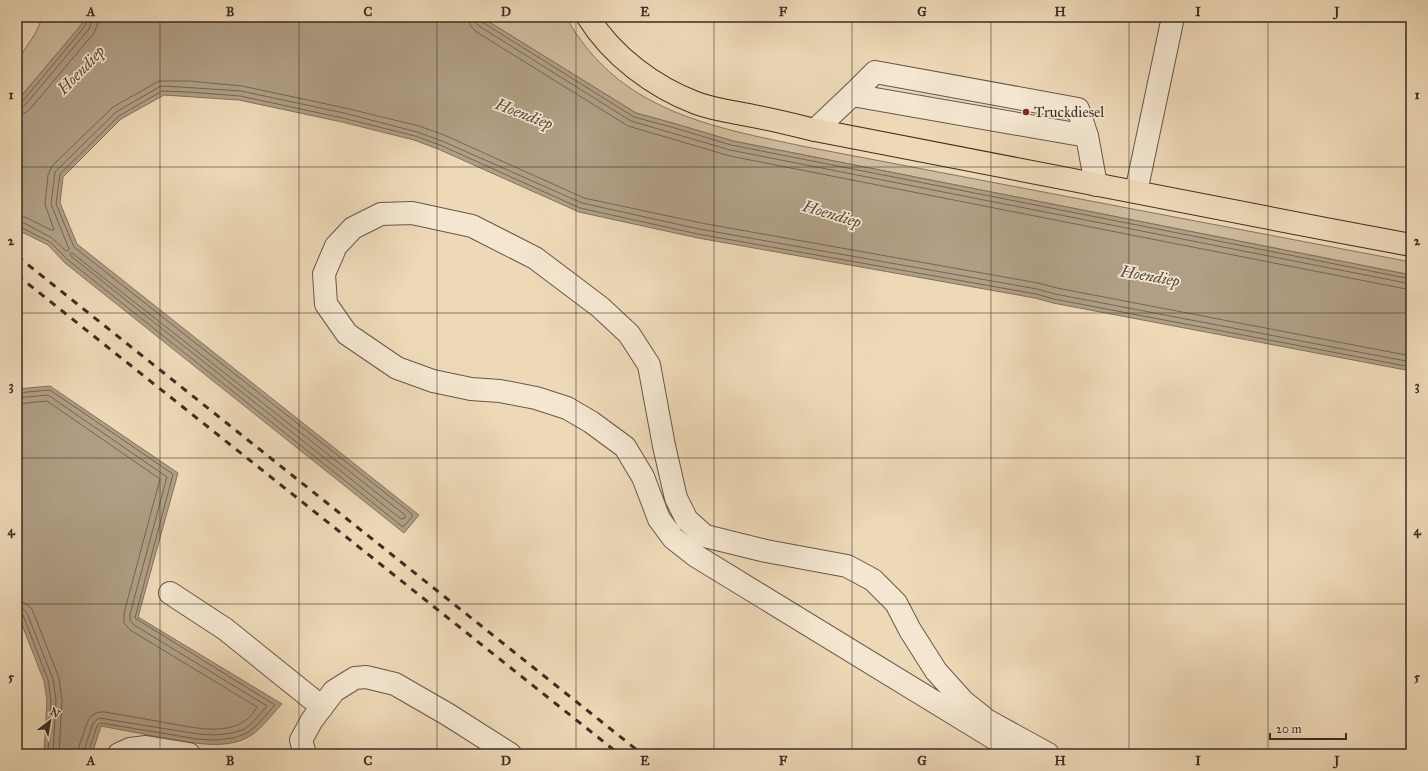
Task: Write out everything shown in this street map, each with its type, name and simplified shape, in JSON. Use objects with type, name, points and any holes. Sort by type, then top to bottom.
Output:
[{"type":"main road","points":[[588,17],[607,42],[624,60],[647,77],[671,91],[697,103],[724,111],[752,115],[815,130],[1096,185],[1411,244]]},
{"type":"lane","points":[[1136,192],[1173,17]]},
{"type":"lane","points":[[815,130],[852,95],[1087,136],[1096,185]]},
{"type":"lane","points":[[1020,754],[696,556],[673,538],[659,520],[643,477],[625,447],[591,422],[567,408],[536,398],[500,391],[471,389],[433,382],[397,368],[347,334],[326,304],[324,274],[336,246],[353,228],[381,214],[412,213],[472,226],[536,258],[600,307],[624,329],[629,334],[649,365],[664,446],[676,498],[687,520],[705,536],[766,551],[847,566],[874,580],[896,603],[910,630],[936,671],[964,701],[988,721],[1048,754]]},
{"type":"lane","points":[[170,593],[225,630],[322,707]]},
{"type":"lane","points":[[305,754],[301,740],[312,720],[334,691],[355,678],[366,677],[395,684],[510,754]]},
{"type":"lane","points":[[119,754],[130,749],[146,747],[189,754]]},
{"type":"shaded area","points":[[43,17],[84,17],[82,24],[17,101],[17,61],[35,34]]},
{"type":"shaded area","points":[[481,17],[566,17],[587,49],[612,74],[640,94],[670,110],[702,122],[771,140],[1411,262],[1411,275],[733,141],[636,113]]},
{"type":"water","name":"Hoendiep","points":[[84,17],[481,17],[636,113],[733,141],[1411,275],[1411,371],[1053,303],[1035,298],[698,238],[579,212],[438,149],[414,140],[342,122],[239,100],[164,95],[121,119],[63,177],[60,203],[77,244],[419,515],[404,533],[65,263],[48,245],[20,231],[17,232],[17,101],[82,24]]},
{"type":"water","points":[[50,386],[178,473],[138,617],[282,704],[263,725],[250,736],[240,741],[229,743],[205,744],[101,726],[92,754],[44,754],[47,700],[44,681],[17,612],[17,389]]},
{"type":"water","points":[[17,687],[22,718],[17,752]]},
{"type":"railway","points":[[17,256],[642,754]]},
{"type":"railway","points":[[17,275],[619,754]]},
{"type":"place","name":"Truckdiesel","points":[[1026,112]]}]
